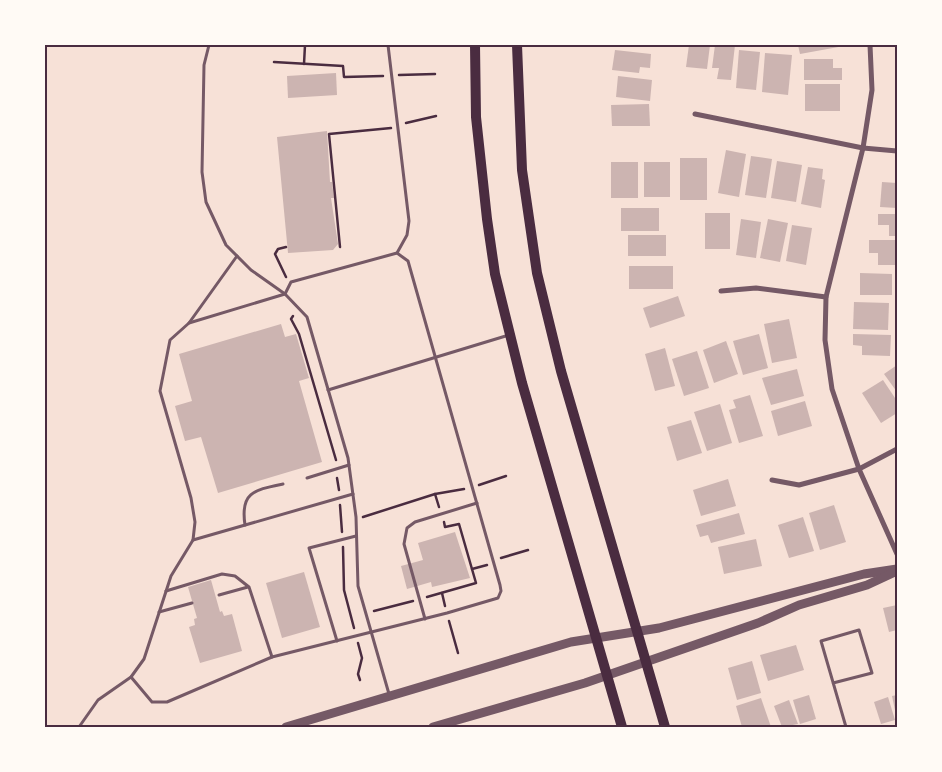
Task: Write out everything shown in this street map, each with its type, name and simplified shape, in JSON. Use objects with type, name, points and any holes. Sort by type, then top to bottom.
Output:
[{"type":"main road","points":[[475,45],[476,117],[487,219],[496,274],[510,335],[622,727]]},
{"type":"main road","points":[[516,45],[522,170],[537,273],[561,371],[665,727]]},
{"type":"street","points":[[870,45],[872,90],[863,148],[826,297],[825,340],[832,389],[859,469],[897,554]]},
{"type":"street","points":[[695,114],[863,148],[897,151]]},
{"type":"street","points":[[721,291],[756,288],[826,297]]},
{"type":"street","points":[[772,480],[798,485],[859,469],[897,449]]},
{"type":"street","points":[[286,727],[571,642],[659,628],[864,574],[897,570]]},
{"type":"street","points":[[433,727],[607,676],[758,623],[799,605],[867,585],[897,570]]},
{"type":"lane","points":[[209,45],[204,65],[202,154],[206,202],[226,245],[251,270],[285,294],[307,317],[349,466],[353,494],[358,586],[389,695]]},
{"type":"lane","points":[[189,324],[285,294],[291,282],[397,253],[407,235],[409,221],[388,45]]},
{"type":"lane","points":[[131,677],[152,702],[167,702],[272,657],[425,619],[500,595],[500,585],[408,262],[397,253]]},
{"type":"lane","points":[[79,727],[98,700],[131,677],[144,659],[171,576],[193,540],[195,522],[191,498],[160,391],[170,340],[189,324],[237,256]]},
{"type":"lane","points":[[328,390],[510,335]]},
{"type":"lane","points":[[307,478],[349,466]]},
{"type":"lane","points":[[245,525],[242,509],[247,498],[262,488],[283,484]]},
{"type":"lane","points":[[193,540],[353,494]]},
{"type":"lane","points":[[425,619],[406,552],[404,536],[407,528],[415,522],[476,503]]},
{"type":"lane","points":[[336,641],[309,548],[356,536]]},
{"type":"lane","points":[[166,591],[222,574],[235,576],[249,587],[272,657]]},
{"type":"lane","points":[[219,595],[249,587]]},
{"type":"lane","points":[[159,612],[192,604]]},
{"type":"lane","points":[[833,682],[872,673],[860,630],[821,640],[833,682],[846,727]]},
{"type":"path","points":[[304,64],[305,45]]},
{"type":"path","points":[[274,62],[343,66],[344,77],[362,78],[434,74]]},
{"type":"path","points":[[340,247],[329,134],[398,126],[420,118],[436,116]]},
{"type":"path","points":[[286,247],[278,249],[275,254],[276,260],[291,282]]},
{"type":"path","points":[[298,309],[291,319],[300,334],[336,459],[340,498],[344,590],[362,658],[358,674],[360,680]]},
{"type":"path","points":[[369,516],[435,494],[506,476]]},
{"type":"path","points":[[352,617],[476,583],[459,524],[446,528],[435,494]]},
{"type":"path","points":[[442,592],[458,653]]},
{"type":"building","points":[[689,45],[710,45],[707,69],[686,67]]},
{"type":"building","points":[[715,45],[735,45],[731,80],[717,79],[719,68],[712,68]]},
{"type":"building","points":[[798,45],[844,45],[844,46],[800,54]]},
{"type":"building","points":[[615,50],[651,54],[650,68],[640,67],[639,73],[612,70]]},
{"type":"building","points":[[739,50],[760,52],[756,90],[736,88]]},
{"type":"building","points":[[765,53],[792,55],[788,95],[762,92]]},
{"type":"building","points":[[804,59],[833,59],[833,68],[842,68],[842,80],[804,80]]},
{"type":"building","points":[[336,73],[337,95],[288,98],[287,76]]},
{"type":"building","points":[[618,76],[652,80],[650,101],[616,97]]},
{"type":"building","points":[[805,84],[840,84],[840,111],[805,111]]},
{"type":"building","points":[[649,104],[650,126],[612,126],[611,105]]},
{"type":"building","points":[[327,131],[330,182],[332,182],[334,198],[331,198],[338,244],[333,250],[288,253],[277,137]]},
{"type":"building","points":[[726,150],[746,154],[739,197],[718,193]]},
{"type":"building","points":[[751,156],[772,159],[766,198],[745,195]]},
{"type":"building","points":[[680,158],[707,158],[707,200],[680,200]]},
{"type":"building","points":[[777,161],[802,165],[796,202],[771,198]]},
{"type":"building","points":[[611,162],[638,162],[638,198],[611,198]]},
{"type":"building","points":[[644,162],[670,162],[670,197],[644,197]]},
{"type":"building","points":[[808,167],[823,169],[822,179],[825,180],[821,208],[801,204]]},
{"type":"building","points":[[882,182],[897,183],[897,208],[880,207]]},
{"type":"building","points":[[621,208],[659,208],[659,231],[621,231]]},
{"type":"building","points":[[705,213],[730,213],[730,249],[705,249]]},
{"type":"building","points":[[878,214],[897,214],[897,236],[889,236],[889,225],[878,225]]},
{"type":"building","points":[[741,219],[761,222],[756,258],[736,255]]},
{"type":"building","points":[[768,219],[788,223],[780,262],[760,258]]},
{"type":"building","points":[[792,225],[812,228],[806,265],[786,261]]},
{"type":"building","points":[[628,235],[666,235],[666,256],[628,256]]},
{"type":"building","points":[[869,240],[897,240],[897,265],[878,265],[878,253],[869,253]]},
{"type":"building","points":[[629,266],[673,266],[673,289],[629,289]]},
{"type":"building","points":[[860,273],[892,274],[892,295],[860,295]]},
{"type":"building","points":[[678,296],[685,316],[650,328],[643,308]]},
{"type":"building","points":[[854,302],[889,303],[888,330],[853,329]]},
{"type":"building","points":[[789,319],[797,358],[772,363],[764,324]]},
{"type":"building","points":[[281,324],[285,337],[296,334],[309,378],[299,381],[322,462],[218,493],[201,437],[185,441],[175,406],[192,401],[179,354]]},
{"type":"building","points":[[759,334],[768,368],[743,375],[733,341]]},
{"type":"building","points":[[853,334],[891,335],[890,356],[862,355],[862,346],[853,345]]},
{"type":"building","points":[[726,341],[738,374],[714,383],[703,350]]},
{"type":"building","points":[[665,348],[675,386],[655,391],[645,354]]},
{"type":"building","points":[[697,351],[709,388],[684,396],[672,359]]},
{"type":"building","points":[[897,365],[897,392],[884,374]]},
{"type":"building","points":[[797,369],[804,396],[771,405],[762,378]]},
{"type":"building","points":[[883,380],[897,401],[897,413],[881,423],[862,393]]},
{"type":"building","points":[[750,395],[763,436],[739,443],[729,410],[736,408],[733,400]]},
{"type":"building","points":[[805,401],[812,426],[778,436],[771,411]]},
{"type":"building","points":[[720,404],[732,443],[707,451],[694,412]]},
{"type":"building","points":[[691,420],[702,453],[677,461],[667,427]]},
{"type":"building","points":[[728,479],[736,506],[701,516],[693,490]]},
{"type":"building","points":[[834,505],[846,542],[820,550],[809,513]]},
{"type":"building","points":[[739,513],[745,534],[711,543],[708,535],[700,537],[696,525]]},
{"type":"building","points":[[803,517],[814,551],[789,558],[778,525]]},
{"type":"building","points":[[455,532],[470,578],[432,587],[431,582],[407,589],[401,566],[423,560],[418,543]]},
{"type":"building","points":[[756,539],[762,566],[724,574],[718,547]]},
{"type":"building","points":[[304,572],[320,627],[282,638],[266,583]]},
{"type":"building","points":[[211,580],[220,612],[222,611],[224,616],[232,614],[242,651],[200,663],[189,627],[195,625],[194,619],[197,618],[188,587]]},
{"type":"building","points":[[897,605],[897,630],[889,632],[883,608]]},
{"type":"building","points":[[796,645],[804,670],[768,681],[760,655]]},
{"type":"building","points":[[752,661],[761,693],[737,700],[728,668]]},
{"type":"building","points":[[809,695],[816,719],[800,724],[793,700]]},
{"type":"building","points":[[897,695],[897,715],[896,715],[892,696]]},
{"type":"building","points":[[888,697],[895,720],[881,724],[874,702]]},
{"type":"building","points":[[761,698],[771,727],[742,727],[736,706]]},
{"type":"building","points":[[789,700],[798,724],[782,727],[774,706]]}]
